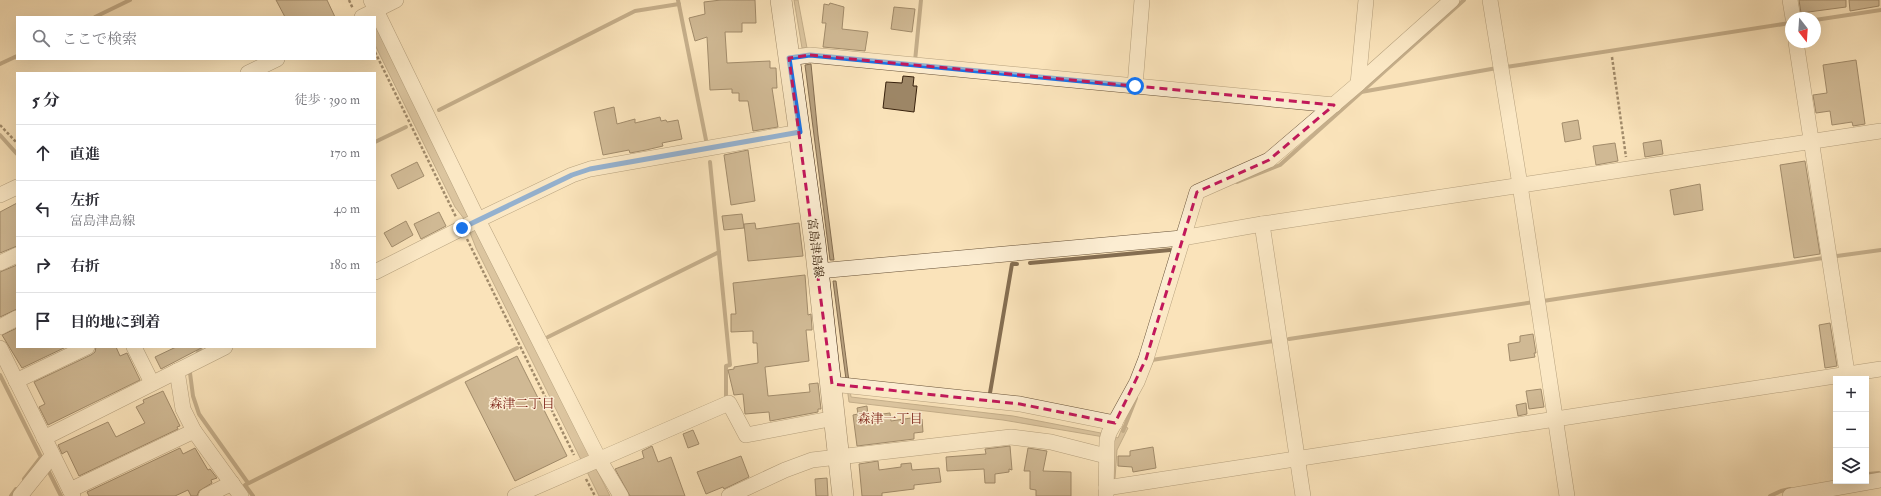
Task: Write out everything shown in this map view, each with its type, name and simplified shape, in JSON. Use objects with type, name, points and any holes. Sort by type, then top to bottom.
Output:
[{"type":"main road","name":"富島津島線","points":[[781,0],[818,271],[843,385],[835,418],[843,496]]},
{"type":"street","points":[[370,10],[396,0]]},
{"type":"street","points":[[1135,86],[1142,0]]},
{"type":"street","points":[[1358,84],[1366,0]]},
{"type":"street","points":[[1452,0],[1334,105],[1269,160],[1197,192],[1146,360],[1137,382],[1110,432],[1106,456],[1106,492],[1298,458],[1833,379]]},
{"type":"street","points":[[1490,0],[1520,185],[1567,496]]},
{"type":"street","points":[[1790,0],[1792,12]]},
{"type":"street","points":[[376,23],[470,224],[589,464],[621,496]]},
{"type":"street","points":[[1797,48],[1848,376]]},
{"type":"street","points":[[789,58],[810,55],[1334,105]]},
{"type":"street","points":[[250,72],[275,60]]},
{"type":"street","points":[[818,271],[1182,238],[1262,224],[1881,131]]},
{"type":"street","points":[[376,271],[572,175],[590,169],[800,132]]},
{"type":"street","points":[[0,196],[16,188]]},
{"type":"street","points":[[1262,224],[1303,496]]},
{"type":"street","points":[[0,263],[16,255]]},
{"type":"street","points":[[0,327],[16,319]]},
{"type":"street","points":[[0,348],[52,456],[72,493],[194,431]]},
{"type":"street","points":[[16,381],[85,348]]},
{"type":"street","points":[[134,348],[152,383]]},
{"type":"street","points":[[44,438],[223,348]]},
{"type":"street","points":[[1852,376],[1881,369]]},
{"type":"street","points":[[177,371],[184,409],[194,431],[241,496]]},
{"type":"street","points":[[843,385],[1020,404],[1110,432]]},
{"type":"street","points":[[516,496],[729,403],[746,435],[835,418]]},
{"type":"street","points":[[729,496],[785,470],[812,460],[1012,437],[1051,442],[1106,456]]},
{"type":"street","points":[[20,496],[52,456]]},
{"type":"street","points":[[1869,481],[1881,480]]},
{"type":"street","points":[[206,496],[232,483]]},
{"type":"street","points":[[1790,496],[1849,484]]},
{"type":"path","points":[[376,54],[470,224],[589,464],[595,496]]},
{"type":"path","points":[[1612,56],[1627,169]]},
{"type":"path","points":[[0,125],[16,142]]},
{"type":"highlighted area","points":[[810,55],[1334,105],[1269,160],[1197,192],[1146,359],[1115,423],[1020,404],[832,384],[789,58]]},
{"type":"shaded area","points":[[794,0],[798,0],[807,48],[802,48]]},
{"type":"shaded area","points":[[376,26],[463,203],[468,217],[483,243],[610,496],[599,496],[476,248],[465,220],[455,207],[376,47]]},
{"type":"shaded area","points":[[811,64],[818,135],[834,260],[830,260],[805,65]]},
{"type":"shaded area","points":[[833,281],[836,281],[851,397],[1013,416],[1111,435],[1118,438],[1123,426],[1128,428],[1117,450],[1115,478],[1111,479],[1104,437],[1003,420],[849,402]]},
{"type":"building","points":[[276,0],[327,0],[335,16],[284,16]]},
{"type":"building","points":[[721,0],[755,0],[756,23],[742,23],[742,32],[725,32],[727,63],[770,61],[770,68],[776,68],[777,88],[772,88],[778,127],[753,131],[748,101],[739,101],[739,93],[732,93],[732,89],[710,90],[707,37],[695,41],[689,18],[705,14],[704,2]]},
{"type":"building","points":[[1799,0],[1846,0],[1846,7],[1801,12]]},
{"type":"building","points":[[1849,0],[1879,0],[1879,6],[1850,11]]},
{"type":"building","points":[[830,3],[844,7],[842,29],[868,32],[865,51],[823,47],[826,23],[822,23],[824,4],[829,5]]},
{"type":"building","points":[[894,7],[915,9],[912,32],[891,29]]},
{"type":"building","points":[[1856,60],[1865,124],[1853,126],[1852,122],[1832,125],[1830,111],[1816,113],[1813,95],[1827,93],[1823,65]]},
{"type":"building","points":[[903,76],[914,77],[913,86],[917,86],[914,112],[883,108],[886,82],[902,83]]},
{"type":"building","points":[[614,107],[617,124],[635,119],[635,123],[660,117],[661,121],[666,120],[667,122],[678,120],[682,139],[662,143],[663,146],[646,150],[630,153],[629,150],[603,155],[594,112]]},
{"type":"building","points":[[1578,120],[1581,139],[1565,142],[1562,123]]},
{"type":"building","points":[[1661,140],[1663,154],[1645,157],[1643,143]]},
{"type":"building","points":[[1615,143],[1618,161],[1596,165],[1593,146]]},
{"type":"building","points":[[748,150],[755,201],[731,205],[724,155]]},
{"type":"building","points":[[1805,161],[1820,254],[1794,258],[1780,165]]},
{"type":"building","points":[[417,162],[424,176],[398,189],[391,175]]},
{"type":"building","points":[[1700,184],[1703,210],[1674,215],[1670,190]]},
{"type":"building","points":[[16,204],[16,246],[0,253],[0,212]]},
{"type":"building","points":[[439,212],[446,226],[421,239],[414,224]]},
{"type":"building","points":[[742,214],[744,228],[724,230],[722,216]]},
{"type":"building","points":[[406,221],[413,235],[392,247],[384,233]]},
{"type":"building","points":[[755,223],[756,229],[799,223],[803,256],[748,261],[744,224]]},
{"type":"building","points":[[16,265],[16,309],[0,317],[0,272]]},
{"type":"building","points":[[805,275],[808,315],[811,314],[812,328],[812,330],[806,330],[809,361],[765,367],[768,396],[810,392],[809,384],[818,383],[821,409],[818,409],[818,412],[770,421],[769,412],[745,414],[743,394],[734,395],[728,370],[734,369],[734,367],[758,363],[757,343],[753,343],[753,331],[731,332],[731,314],[736,314],[733,283]]},
{"type":"building","points":[[1830,323],[1837,366],[1825,368],[1819,325]]},
{"type":"building","points":[[16,328],[16,348],[64,348],[22,368],[2,335]]},
{"type":"building","points":[[1533,334],[1536,353],[1534,353],[1535,357],[1510,361],[1508,344],[1520,342],[1520,336]]},
{"type":"building","points":[[96,348],[116,348],[120,356],[127,353],[140,380],[48,425],[39,407],[45,404],[34,382],[95,352]]},
{"type":"building","points":[[174,348],[201,348],[161,369],[155,357]]},
{"type":"building","points":[[517,356],[567,456],[515,481],[465,382]]},
{"type":"building","points":[[1541,389],[1544,407],[1529,409],[1526,391]]},
{"type":"building","points":[[163,391],[180,426],[177,427],[178,429],[79,476],[67,451],[62,454],[58,445],[108,422],[116,437],[145,423],[136,407],[144,403],[143,400]]},
{"type":"building","points":[[1526,403],[1527,414],[1518,416],[1516,405]]},
{"type":"building","points":[[867,406],[868,416],[890,413],[891,421],[911,418],[912,421],[922,419],[923,432],[914,433],[914,439],[857,446],[853,415],[858,414],[857,408]]},
{"type":"building","points":[[693,430],[699,444],[688,448],[683,434]]},
{"type":"building","points":[[652,446],[658,462],[671,457],[685,496],[630,496],[615,469],[644,458],[642,451]]},
{"type":"building","points":[[1010,446],[1012,470],[1009,469],[1009,472],[995,474],[995,483],[985,483],[984,469],[947,471],[946,457],[986,454],[985,449]]},
{"type":"building","points":[[1153,447],[1156,468],[1133,472],[1132,467],[1118,466],[1118,456],[1130,456],[1130,451]]},
{"type":"building","points":[[180,448],[183,454],[195,448],[208,470],[210,469],[217,478],[211,480],[212,483],[199,491],[197,496],[191,496],[188,490],[175,496],[89,496],[87,492]]},
{"type":"building","points":[[1028,448],[1047,451],[1043,471],[1071,472],[1071,496],[1036,496],[1036,490],[1030,489],[1030,471],[1024,471]]},
{"type":"building","points":[[741,456],[749,477],[724,489],[723,487],[706,494],[697,472]]},
{"type":"building","points":[[878,461],[879,470],[901,467],[901,464],[911,463],[912,470],[939,468],[941,482],[914,485],[914,489],[882,493],[882,496],[862,496],[859,464]]},
{"type":"building","points":[[827,478],[828,496],[816,496],[815,479]]},
{"type":"waterway","points":[[97,16],[130,0]]},
{"type":"waterway","points":[[678,0],[706,140]]},
{"type":"waterway","points":[[915,61],[921,0]]},
{"type":"waterway","points":[[1237,182],[1280,165],[1464,0]]},
{"type":"waterway","points":[[439,110],[635,11],[679,4]]},
{"type":"waterway","points":[[1821,19],[1881,10]]},
{"type":"waterway","points":[[1506,67],[1785,24]]},
{"type":"waterway","points":[[0,64],[16,56]]},
{"type":"waterway","points":[[1361,92],[1497,68]]},
{"type":"waterway","points":[[376,142],[406,127]]},
{"type":"waterway","points":[[0,135],[16,153]]},
{"type":"waterway","points":[[710,162],[730,365],[726,366],[726,396]]},
{"type":"waterway","points":[[1030,263],[1170,250]]},
{"type":"waterway","points":[[1837,256],[1881,250]]},
{"type":"waterway","points":[[548,337],[719,252]]},
{"type":"waterway","points":[[1543,301],[1823,258]]},
{"type":"waterway","points":[[990,393],[1012,264],[1017,264]]},
{"type":"waterway","points":[[1289,339],[1534,302]]},
{"type":"waterway","points":[[1151,363],[1152,360],[1274,341]]},
{"type":"waterway","points":[[196,356],[200,348]]},
{"type":"waterway","points":[[253,496],[245,485],[517,348]]},
{"type":"waterway","points":[[190,373],[193,396],[199,414],[248,483]]},
{"type":"waterway","points":[[0,375],[41,457],[24,479]]},
{"type":"waterway","points":[[1123,431],[1136,398]]},
{"type":"waterway","points":[[49,472],[61,496]]},
{"type":"waterway","points":[[1869,474],[1879,473]]},
{"type":"waterway","points":[[11,496],[16,489]]},
{"type":"waterway","points":[[1770,496],[1790,489]]},
{"type":"district","name":"森津二丁目","points":[[522,404]]},
{"type":"district","name":"森津一丁目","points":[[890,419]]},
{"type":"route","points":[[462,228],[572,175],[590,169],[800,132],[789,58],[810,55],[1135,86]]}]
